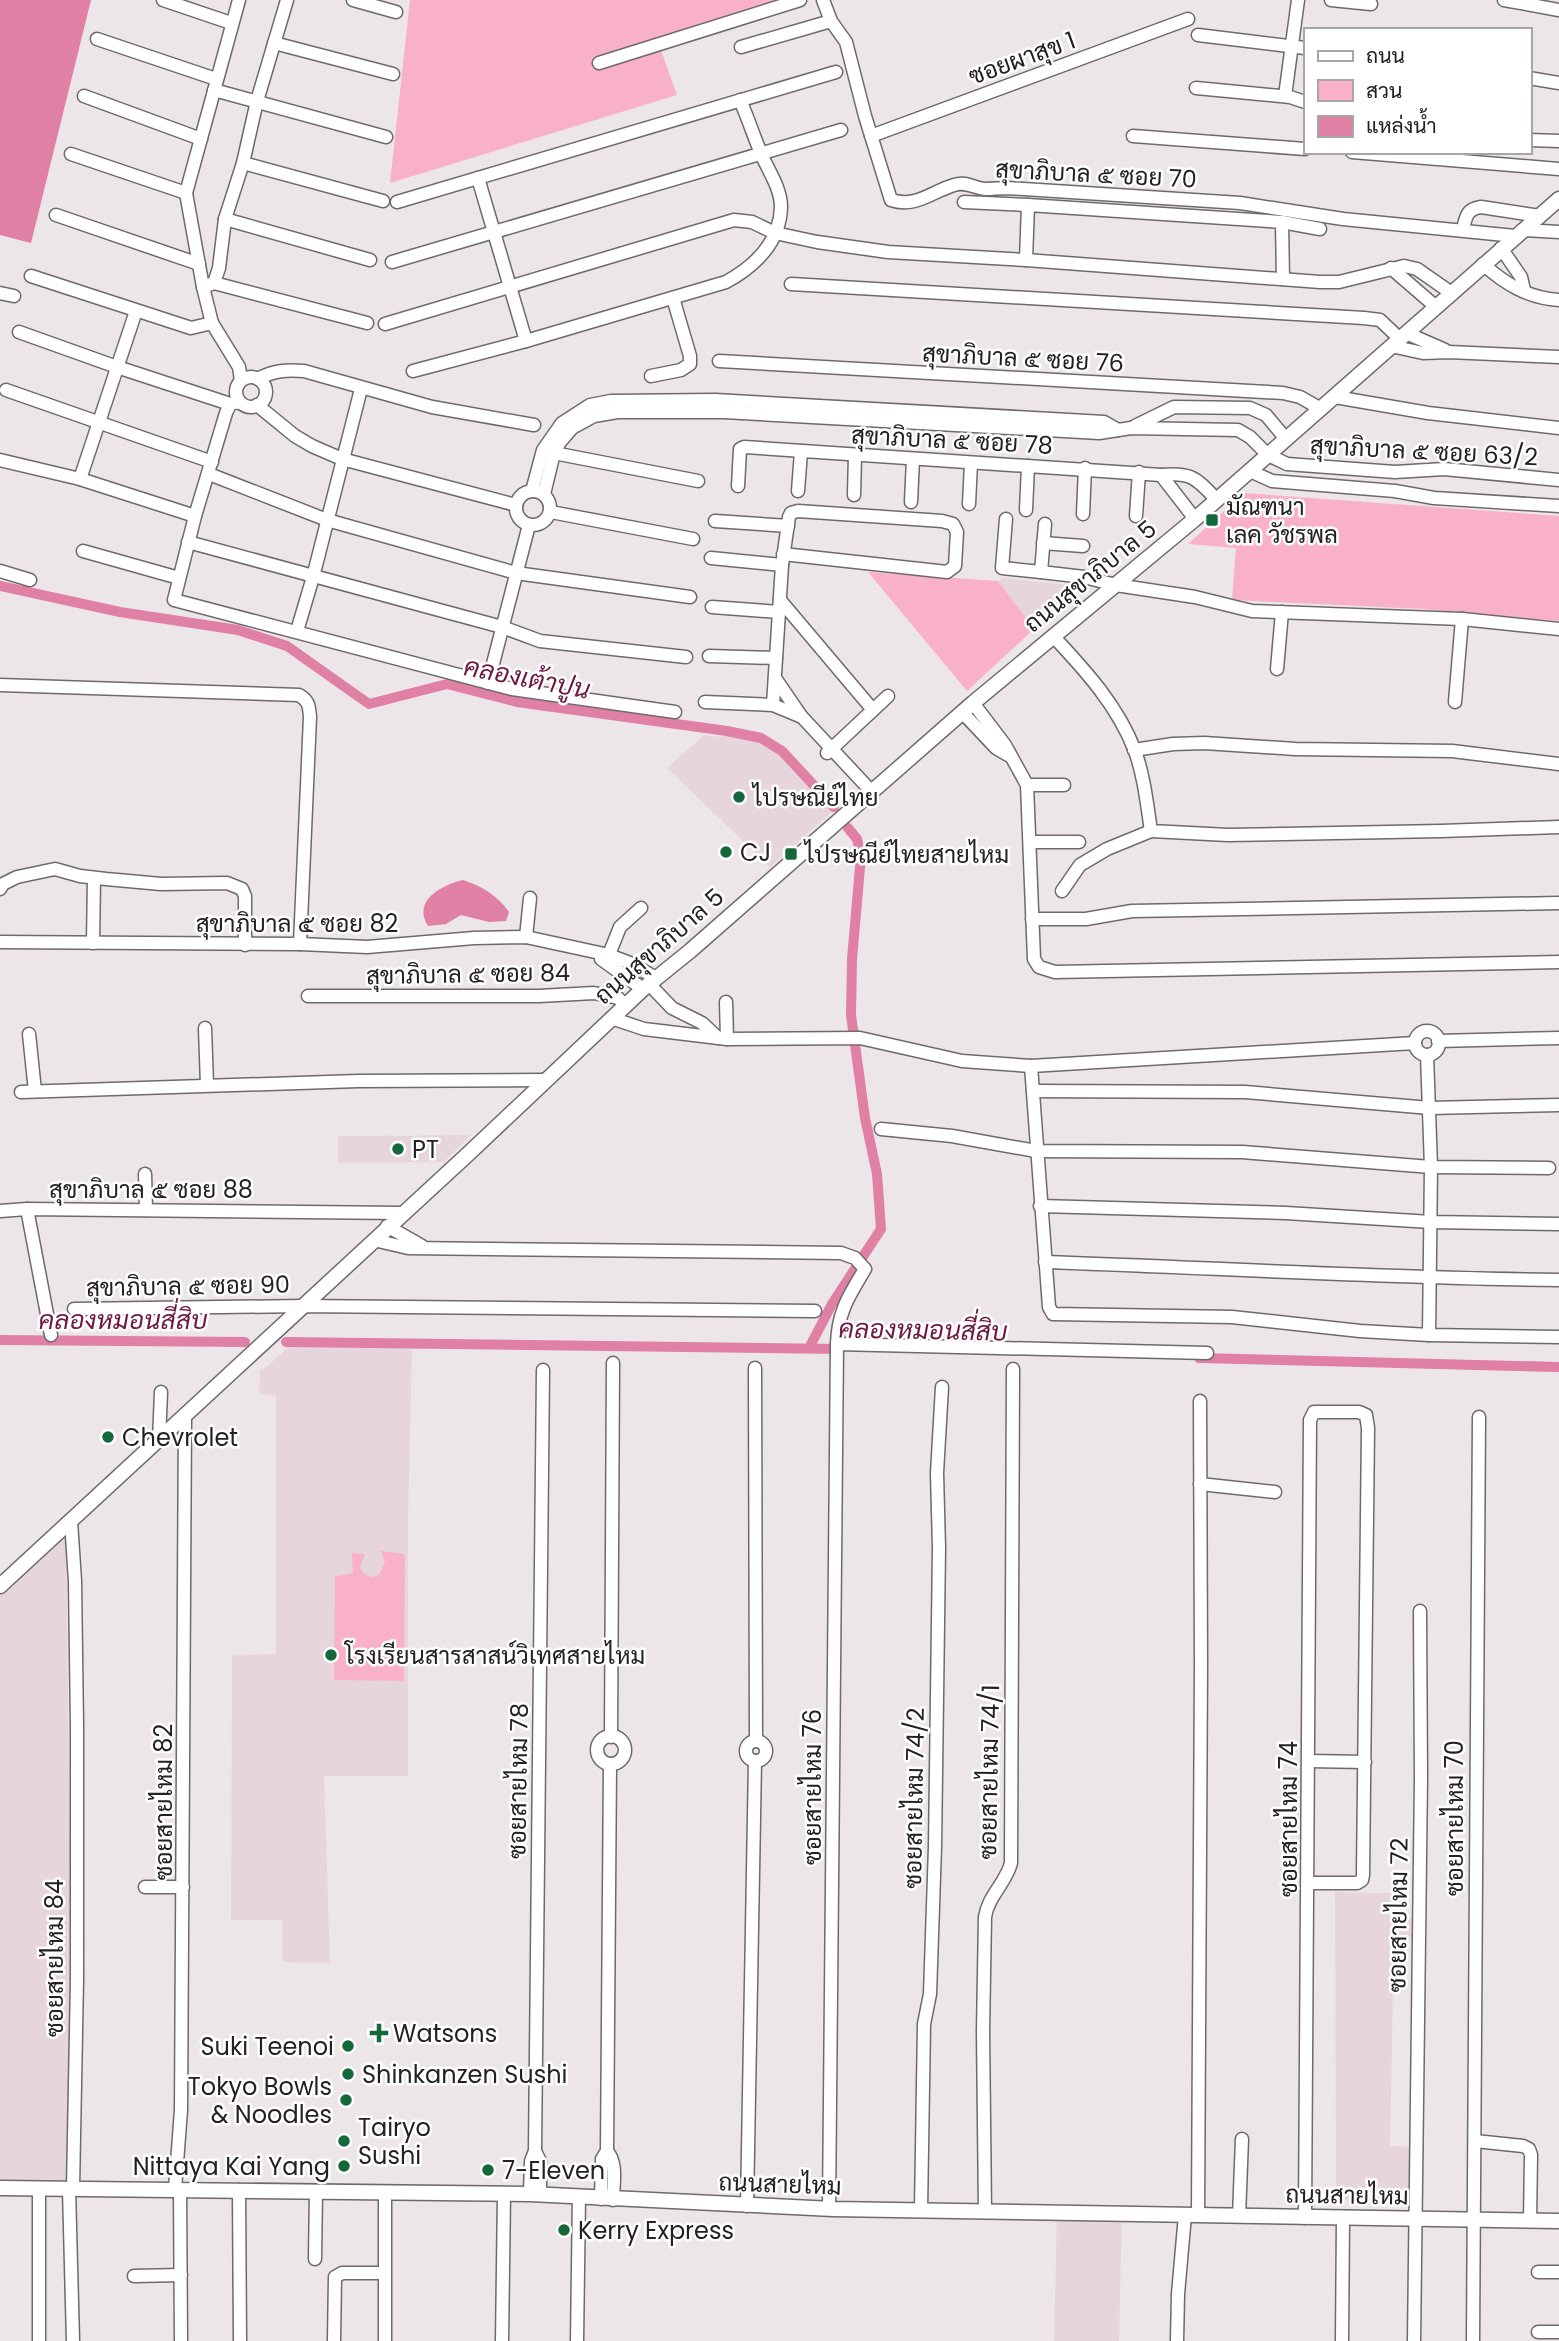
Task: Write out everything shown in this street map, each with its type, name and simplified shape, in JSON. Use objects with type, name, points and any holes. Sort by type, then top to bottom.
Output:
[{"type":"main road","name":"ถนนสุขาภิบาล 5","points":[[0,1586],[649,983],[699,943],[968,707],[1195,519],[1450,292],[1559,199]]},
{"type":"main road","name":"ถนนสายไหม","points":[[0,2188],[535,2194],[829,2209],[1559,2221]]},
{"type":"street","points":[[163,0],[231,23]]},
{"type":"street","points":[[239,0],[187,193],[199,264],[209,285],[212,323],[239,367],[241,381]]},
{"type":"street","points":[[209,285],[219,268],[225,219],[287,0]]},
{"type":"street","points":[[353,0],[396,12]]},
{"type":"street","points":[[599,63],[800,0]]},
{"type":"street","name":"สุขาภิบาล ๕ ซอย 70","points":[[825,0],[831,20],[846,42],[871,136],[891,200],[895,202],[916,202],[955,184],[968,183],[983,189],[1007,188],[1240,203],[1343,219],[1463,229],[1519,233],[1559,232]]},
{"type":"street","points":[[1285,96],[1299,47],[1298,0]]},
{"type":"street","points":[[1331,0],[1371,4]]},
{"type":"street","points":[[1504,0],[1559,10]]},
{"type":"street","name":"ซอยผาสุข 1","points":[[871,136],[1188,19]]},
{"type":"street","points":[[741,47],[831,20]]},
{"type":"street","points":[[1198,35],[1299,47]]},
{"type":"street","points":[[97,39],[257,101],[386,136]]},
{"type":"street","points":[[274,43],[393,74]]},
{"type":"street","points":[[243,163],[390,201],[478,178],[836,72]]},
{"type":"street","points":[[1531,78],[1559,83]]},
{"type":"street","points":[[1196,88],[1285,96],[1304,102]]},
{"type":"street","points":[[84,96],[201,139]]},
{"type":"street","points":[[413,371],[726,282],[762,256],[775,233],[781,204],[740,100]]},
{"type":"street","points":[[392,262],[841,130]]},
{"type":"street","points":[[1133,136],[1304,149]]},
{"type":"street","points":[[1531,140],[1559,141]]},
{"type":"street","points":[[71,154],[187,193]]},
{"type":"street","points":[[1376,154],[1559,169]]},
{"type":"street","points":[[478,178],[526,341]]},
{"type":"street","points":[[964,202],[1282,222],[1320,229]]},
{"type":"street","points":[[1026,260],[1028,205]]},
{"type":"street","points":[[1463,229],[1471,208],[1481,207],[1539,216]]},
{"type":"street","points":[[56,215],[199,264]]},
{"type":"street","points":[[225,219],[370,260]]},
{"type":"street","points":[[385,324],[734,220],[752,222],[775,233],[817,242],[888,252],[1339,282],[1404,266],[1417,269],[1450,292]]},
{"type":"street","points":[[1282,222],[1283,279]]},
{"type":"street","points":[[1501,248],[1521,277],[1524,290]]},
{"type":"street","points":[[1483,264],[1506,284],[1534,296],[1559,300]]},
{"type":"street","points":[[1391,268],[1435,306]]},
{"type":"street","points":[[31,276],[191,328],[212,323]]},
{"type":"street","points":[[791,284],[1364,318],[1380,320],[1399,339],[1423,353],[1559,357]]},
{"type":"street","points":[[209,285],[367,323]]},
{"type":"street","points":[[0,293],[14,296]]},
{"type":"street","points":[[650,376],[681,370],[690,364],[673,298]]},
{"type":"street","points":[[80,479],[136,311]]},
{"type":"street","points":[[19,332],[117,367],[247,406],[257,405],[263,399],[265,391],[258,379]]},
{"type":"street","points":[[1399,339],[1449,352]]},
{"type":"street","name":"สุขาภิบาล ๕ ซอย 76","points":[[719,361],[1283,393],[1300,397],[1321,409]]},
{"type":"street","points":[[534,425],[432,407],[304,371],[270,372],[258,379],[249,377],[241,381],[236,388],[235,403],[195,516],[174,600],[488,683],[532,692],[675,712]]},
{"type":"street","points":[[297,631],[361,389]]},
{"type":"street","points":[[6,390],[210,468],[327,520],[516,573],[690,597]]},
{"type":"street","points":[[1335,397],[1427,413],[1559,428]]},
{"type":"street","points":[[667,412],[672,399]]},
{"type":"street","points":[[538,493],[543,450],[552,435],[573,414],[590,405],[611,401],[672,399],[920,417]]},
{"type":"street","points":[[257,405],[295,436],[342,459],[516,505]]},
{"type":"street","points":[[1125,429],[1174,407],[1250,408],[1266,415],[1286,439]]},
{"type":"street","points":[[538,493],[554,453],[572,428],[594,416],[617,412],[724,412],[1104,422],[1125,429],[1238,430],[1250,437],[1268,455],[1287,464],[1272,481]]},
{"type":"street","name":"สุขาภิบาล ๕ ซอย 78","points":[[738,486],[740,449],[744,447],[1161,475],[1185,474],[1203,485],[1217,500]]},
{"type":"street","points":[[799,491],[801,452]]},
{"type":"street","points":[[554,453],[698,481]]},
{"type":"street","points":[[854,495],[855,455]]},
{"type":"street","points":[[911,502],[913,459]]},
{"type":"street","points":[[0,460],[80,479],[195,516]]},
{"type":"street","points":[[969,504],[971,463]]},
{"type":"street","name":"สุขาภิบาล ๕ ซอย 63/2","points":[[1287,464],[1395,472],[1444,469],[1559,480]]},
{"type":"street","points":[[1026,510],[1028,466]]},
{"type":"street","points":[[1083,514],[1085,468]]},
{"type":"street","points":[[1250,471],[1272,481],[1395,491],[1434,498],[1559,506]]},
{"type":"street","points":[[1136,516],[1139,472]]},
{"type":"street","points":[[1395,472],[1395,491]]},
{"type":"street","points":[[1161,475],[1195,519]]},
{"type":"street","points":[[538,493],[549,500],[551,512],[543,522],[529,525],[520,520],[516,505],[522,495],[538,493]]},
{"type":"street","points":[[711,558],[782,560],[940,572],[952,570],[955,566],[957,532],[949,522],[798,511],[791,513],[782,560],[773,705]]},
{"type":"street","points":[[551,512],[693,539]]},
{"type":"street","points":[[1006,519],[1002,568],[1084,577],[1116,585],[1195,597],[1238,609],[1462,619],[1559,629]]},
{"type":"street","points":[[715,521],[788,526]]},
{"type":"street","points":[[1041,572],[1045,524]]},
{"type":"street","points":[[488,683],[529,525]]},
{"type":"street","points":[[188,542],[502,627],[540,641],[685,657]]},
{"type":"street","points":[[1043,543],[1083,546]]},
{"type":"street","points":[[83,551],[178,578]]},
{"type":"street","points":[[0,571],[30,580]]},
{"type":"street","points":[[712,607],[779,606],[873,710]]},
{"type":"street","points":[[1277,669],[1282,612]]},
{"type":"street","points":[[1455,702],[1462,619]]},
{"type":"street","points":[[1053,636],[1102,691],[1121,721],[1144,782],[1152,831]]},
{"type":"street","points":[[709,656],[776,659]]},
{"type":"street","points":[[775,678],[802,717],[868,793]]},
{"type":"street","points":[[0,685],[299,695],[305,699],[309,705],[310,717],[300,944]]},
{"type":"street","points":[[828,748],[888,696]]},
{"type":"street","points":[[705,702],[773,705],[802,717]]},
{"type":"street","points":[[968,707],[997,734],[1027,785],[1031,919],[1034,959],[1039,967],[1055,972],[1559,962]]},
{"type":"street","points":[[1134,750],[1173,744],[1217,743],[1295,749],[1452,751],[1559,764]]},
{"type":"street","points":[[1027,785],[1064,785]]},
{"type":"street","points":[[1062,891],[1080,865],[1107,849],[1152,831],[1228,835],[1559,827]]},
{"type":"street","points":[[1030,842],[1079,842]]},
{"type":"street","points":[[0,890],[3,884],[17,877],[55,869],[94,878],[160,884],[215,883],[235,886],[242,889],[247,903],[245,945]]},
{"type":"street","points":[[93,943],[94,878]]},
{"type":"street","points":[[526,937],[530,898]]},
{"type":"street","points":[[1031,919],[1086,919],[1132,911],[1559,903]]},
{"type":"street","points":[[608,959],[620,927],[641,908]]},
{"type":"street","name":"สุขาภิบาล ๕ ซอย 82","points":[[0,942],[367,947],[474,938],[526,937],[608,959],[649,983],[672,1008],[702,1023],[722,1038]]},
{"type":"street","name":"สุขาภิบาล ๕ ซอย 84","points":[[308,996],[539,996],[594,993],[618,999],[626,1006]]},
{"type":"street","points":[[722,1038],[726,1002]]},
{"type":"street","points":[[657,1031],[672,1008]]},
{"type":"street","points":[[611,1018],[644,1029],[722,1038],[855,1038],[962,1061],[1031,1066],[1415,1044]]},
{"type":"street","points":[[205,1028],[207,1086]]},
{"type":"street","points":[[1415,1044],[1418,1035],[1425,1032],[1434,1034],[1438,1041],[1437,1049],[1427,1055]]},
{"type":"street","points":[[29,1034],[35,1091]]},
{"type":"street","points":[[1438,1041],[1559,1038]]},
{"type":"street","points":[[1415,1044],[1420,1052],[1427,1055]]},
{"type":"street","points":[[1427,1055],[1432,1167],[1429,1335]]},
{"type":"street","points":[[1031,1066],[1040,1206],[1049,1307],[1053,1314],[1232,1317],[1360,1331],[1559,1337]]},
{"type":"street","points":[[21,1092],[358,1081],[545,1080]]},
{"type":"street","points":[[1033,1091],[1245,1092],[1430,1108],[1559,1105]]},
{"type":"street","points":[[881,1129],[952,1136],[1036,1151],[1242,1152],[1432,1167],[1549,1168]]},
{"type":"street","points":[[145,1174],[146,1210]]},
{"type":"street","points":[[1040,1206],[1274,1213],[1431,1222],[1559,1224]]},
{"type":"street","points":[[0,1211],[27,1209]]},
{"type":"street","name":"สุขาภิบาล ๕ ซอย 88","points":[[51,1335],[27,1209],[402,1213]]},
{"type":"street","points":[[387,1226],[426,1247]]},
{"type":"street","points":[[374,1240],[399,1247],[426,1247]]},
{"type":"street","name":"ซอยสายไหม 76","points":[[426,1247],[841,1253],[859,1262],[865,1269],[843,1305],[836,1345],[829,2209]]},
{"type":"street","points":[[1045,1262],[1429,1279],[1559,1280]]},
{"type":"street","name":"สุขาภิบาล ๕ ซอย 90","points":[[74,1309],[303,1306],[815,1311]]},
{"type":"street","points":[[836,1345],[1207,1353]]},
{"type":"street","points":[[611,1737],[613,1363]]},
{"type":"street","points":[[747,2206],[755,1760],[748,1758],[746,1750],[748,1743],[756,1741],[755,1368]]},
{"type":"street","name":"ซอยสายไหม 74/1","points":[[985,2212],[985,1917],[989,1903],[1007,1876],[1011,1863],[1013,1369]]},
{"type":"street","name":"ซอยสายไหม 78","points":[[535,2194],[540,2161],[536,2151],[543,1370]]},
{"type":"street","name":"ซอยสายไหม 74/2","points":[[921,2210],[925,2024],[930,1994],[935,1847],[939,1548],[937,1473],[942,1387]]},
{"type":"street","points":[[159,1440],[161,1392]]},
{"type":"street","points":[[1177,2341],[1178,2294],[1192,2215],[1202,1665],[1200,1401]]},
{"type":"street","name":"ซอยสายไหม 74","points":[[1305,2218],[1310,1420],[1314,1412],[1363,1413],[1368,1420],[1365,1762]]},
{"type":"street","name":"ซอยสายไหม 82","points":[[181,2341],[177,2189],[181,2110],[185,1416]]},
{"type":"street","name":"ซอยสายไหม 70","points":[[1473,2341],[1479,1417]]},
{"type":"street","points":[[1200,1484],[1275,1492]]},
{"type":"street","name":"ซอยสายไหม 84","points":[[71,1521],[75,1581],[77,1727],[77,1979],[71,2189],[73,2341]]},
{"type":"street","name":"ซอยสายไหม 72","points":[[1414,2341],[1421,1778],[1420,1611]]},
{"type":"street","points":[[611,1737],[621,1741],[625,1749],[619,1761],[610,1764],[599,1757],[597,1748],[601,1740],[611,1737]]},
{"type":"street","points":[[1309,1761],[1365,1762],[1362,1880],[1357,1883],[1309,1883]]},
{"type":"street","points":[[607,2199],[614,2167],[607,2151],[610,1764]]},
{"type":"street","points":[[145,1887],[183,1887]]},
{"type":"street","points":[[1239,2216],[1242,2139]]},
{"type":"street","points":[[1475,2141],[1524,2146],[1529,2149],[1530,2221]]},
{"type":"street","points":[[39,2189],[39,2341]]},
{"type":"street","points":[[239,2190],[240,2341]]},
{"type":"street","points":[[315,2259],[316,2191]]},
{"type":"street","points":[[384,2341],[385,2192]]},
{"type":"street","points":[[502,2341],[504,2194]]},
{"type":"street","points":[[577,2341],[579,2196]]},
{"type":"street","points":[[1342,2341],[1343,2218]]},
{"type":"street","points":[[1538,2272],[1559,2272]]},
{"type":"street","points":[[334,2341],[335,2277],[342,2273],[384,2273]]},
{"type":"street","points":[[134,2276],[181,2275]]},
{"type":"street","points":[[1538,2332],[1559,2332]]},
{"type":"shaded area","points":[[1002,578],[1081,586],[1034,629],[998,582]]},
{"type":"shaded area","points":[[730,733],[761,741],[778,752],[834,810],[770,867],[667,768],[704,735],[720,737]]},
{"type":"shaded area","name":"PT","points":[[471,1135],[444,1162],[338,1163],[338,1136]]},
{"type":"shaded area","name":"โรงเรียนสารสาสน์วิเทศสายไหม","points":[[288,1347],[412,1348],[408,1521],[408,1776],[324,1776],[330,1963],[283,1962],[283,1920],[231,1920],[232,1655],[276,1654],[276,1396],[259,1393],[260,1370]]},
{"type":"shaded area","points":[[66,1525],[71,2186],[0,2183],[0,1586]]},
{"type":"shaded area","points":[[1335,1892],[1392,1893],[1392,1918],[1414,1918],[1414,1939],[1394,1940],[1390,2146],[1412,2147],[1412,2202],[1336,2199]]},
{"type":"shaded area","points":[[1057,2211],[1122,2213],[1119,2341],[1054,2341]]},
{"type":"green space","points":[[410,0],[807,0],[658,42],[677,95],[390,183]]},
{"type":"green space","points":[[1244,493],[1559,516],[1559,621],[1422,609],[1232,600],[1236,548],[1188,544]]},
{"type":"green space","points":[[868,572],[998,581],[1034,629],[967,691]]},
{"type":"green space","points":[[381,1551],[405,1554],[404,1681],[334,1680],[335,1576],[353,1573],[352,1553],[365,1554],[360,1567],[364,1574],[372,1577],[379,1575],[385,1562]]},
{"type":"water","points":[[0,0],[91,0],[31,243],[0,235]]},
{"type":"water","points":[[463,880],[495,896],[509,912],[506,921],[489,922],[461,915],[446,924],[428,926],[424,917],[427,901],[438,890]]},
{"type":"waterway","name":"คลองเต้าปูน","points":[[0,586],[120,612],[238,630],[287,646],[369,704],[447,684],[517,702],[761,738],[782,751],[834,807]]},
{"type":"waterway","name":"คลองเต้าปูน","points":[[809,1348],[832,1304],[881,1229],[877,1174],[865,1118],[851,1015],[852,959],[861,856],[857,839],[848,828]]},
{"type":"waterway","name":"คลองหมอนสี่สิบ","points":[[0,1340],[245,1342]]},
{"type":"waterway","name":"คลองหมอนสี่สิบ","points":[[286,1342],[841,1349]]},
{"type":"waterway","name":"คลองหมอนสี่สิบ","points":[[1199,1358],[1559,1367]]},
{"type":"place","name":"มัณฑนา เลค วัชรพล","points":[[1212,520]]},
{"type":"place","name":"ไปรษณีย์ไทย","points":[[739,797]]},
{"type":"place","name":"CJ","points":[[726,852]]},
{"type":"place","name":"ไปรษณีย์ไทยสายไหม","points":[[791,854]]},
{"type":"place","name":"PT","points":[[398,1149]]},
{"type":"place","name":"Chevrolet","points":[[108,1437]]},
{"type":"place","name":"โรงเรียนสารสาสน์วิเทศสายไหม","points":[[331,1655]]},
{"type":"place","name":"Watsons","points":[[379,2033]]},
{"type":"place","name":"Suki Teenoi","points":[[348,2046]]},
{"type":"place","name":"Shinkanzen Sushi","points":[[348,2074]]},
{"type":"place","name":"Tokyo Bowls & Noodles","points":[[346,2100]]},
{"type":"place","name":"Tairyo Sushi","points":[[344,2141]]},
{"type":"place","name":"Nittaya Kai Yang","points":[[344,2166]]},
{"type":"place","name":"7-Eleven","points":[[488,2170]]},
{"type":"place","name":"Kerry Express","points":[[564,2230]]}]
